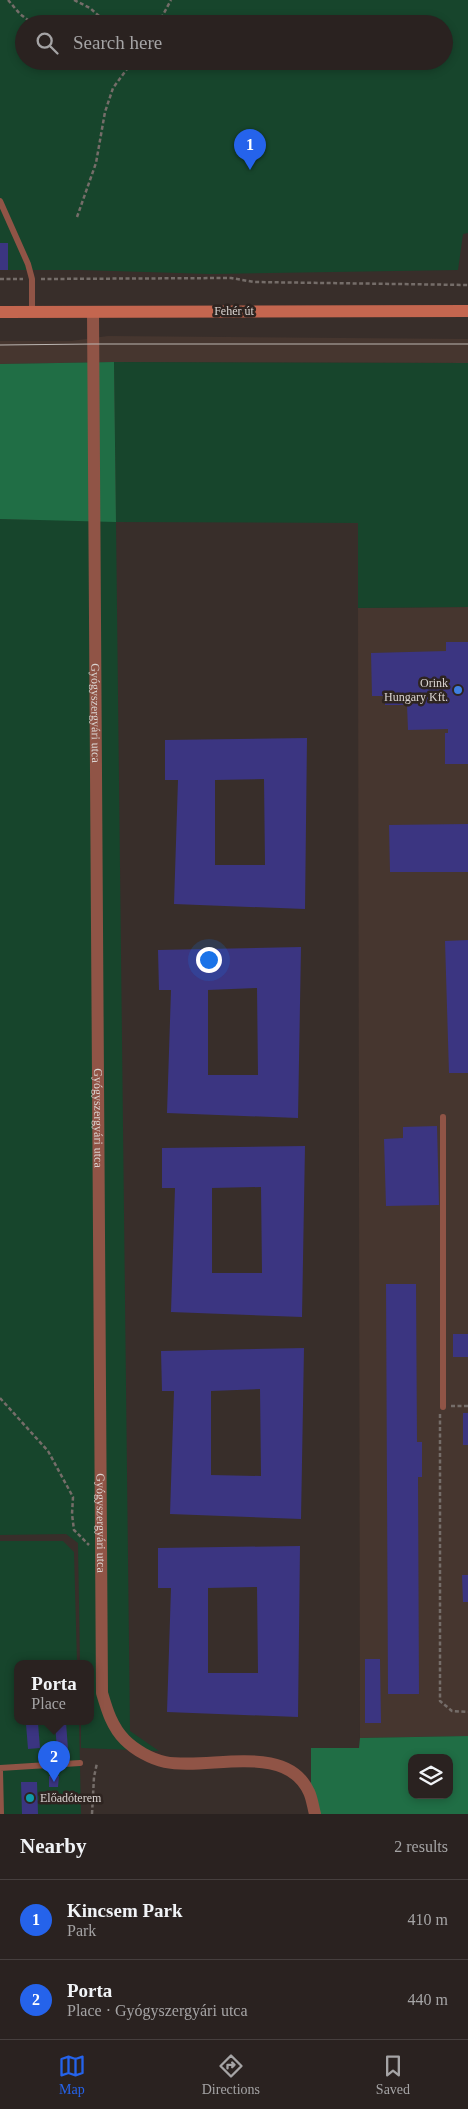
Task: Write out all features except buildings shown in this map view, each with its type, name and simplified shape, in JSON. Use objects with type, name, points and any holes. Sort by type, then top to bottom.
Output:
[{"type":"main road","name":"Fehér út","points":[[0,312],[32,310],[93,312],[468,310]]},
{"type":"street","name":"Gyógyszergyári utca","points":[[93,312],[102,1693],[110,1720],[125,1740],[145,1754],[165,1762],[260,1762],[279,1764],[295,1774],[309,1791],[314,1814]]},
{"type":"lane","points":[[0,201],[28,264],[32,279],[32,310]]},
{"type":"lane","points":[[443,1117],[443,1407]]},
{"type":"lane","points":[[1,1813],[0,1769],[80,1763]]},
{"type":"path","points":[[8,0],[21,15]]},
{"type":"path","points":[[74,0],[90,8],[98,15]]},
{"type":"path","points":[[163,15],[171,0]]},
{"type":"path","points":[[77,216],[96,163],[105,112],[113,88],[126,70]]},
{"type":"path","points":[[0,279],[231,278],[254,282],[468,285]]},
{"type":"path","points":[[0,1398],[48,1451],[73,1497],[72,1514],[74,1530],[101,1558]]},
{"type":"path","points":[[468,1406],[443,1407],[440,1409],[440,1701],[452,1711],[468,1712]]},
{"type":"path","points":[[92,1814],[94,1777],[97,1763]]},
{"type":"shaded area","points":[[108,336],[468,339],[468,363],[114,362],[0,364],[0,341],[71,341]]},
{"type":"shaded area","points":[[468,607],[468,1736],[360,1738],[358,608]]},
{"type":"green space","points":[[0,0],[468,0],[468,233],[463,234],[458,270],[210,274],[81,270],[0,270]]},
{"type":"green space","points":[[114,362],[468,363],[468,607],[358,608],[358,523],[116,522],[130,1731],[159,1751],[81,1748],[81,1725],[94,1725],[94,1660],[80,1660],[78,1543],[66,1534],[0,1535],[0,519],[116,521]]},
{"type":"green space","points":[[114,362],[116,522],[0,519],[0,364]]},
{"type":"green space","points":[[0,1541],[63,1541],[74,1552],[77,1660],[14,1660],[14,1725],[79,1725],[81,1814],[0,1814]]},
{"type":"green space","points":[[468,1736],[468,1814],[311,1814],[311,1748],[359,1748],[360,1738]]},
{"type":"tram line","points":[[0,345],[468,344]]},
{"type":"place","name":"Kincsem Park","points":[[250,170]]},
{"type":"place","name":"Orink Hungary Kft.","points":[[458,690]]},
{"type":"place","name":"Porta","points":[[54,1782]]},
{"type":"place","name":"Előadóterem","points":[[30,1798]]}]
